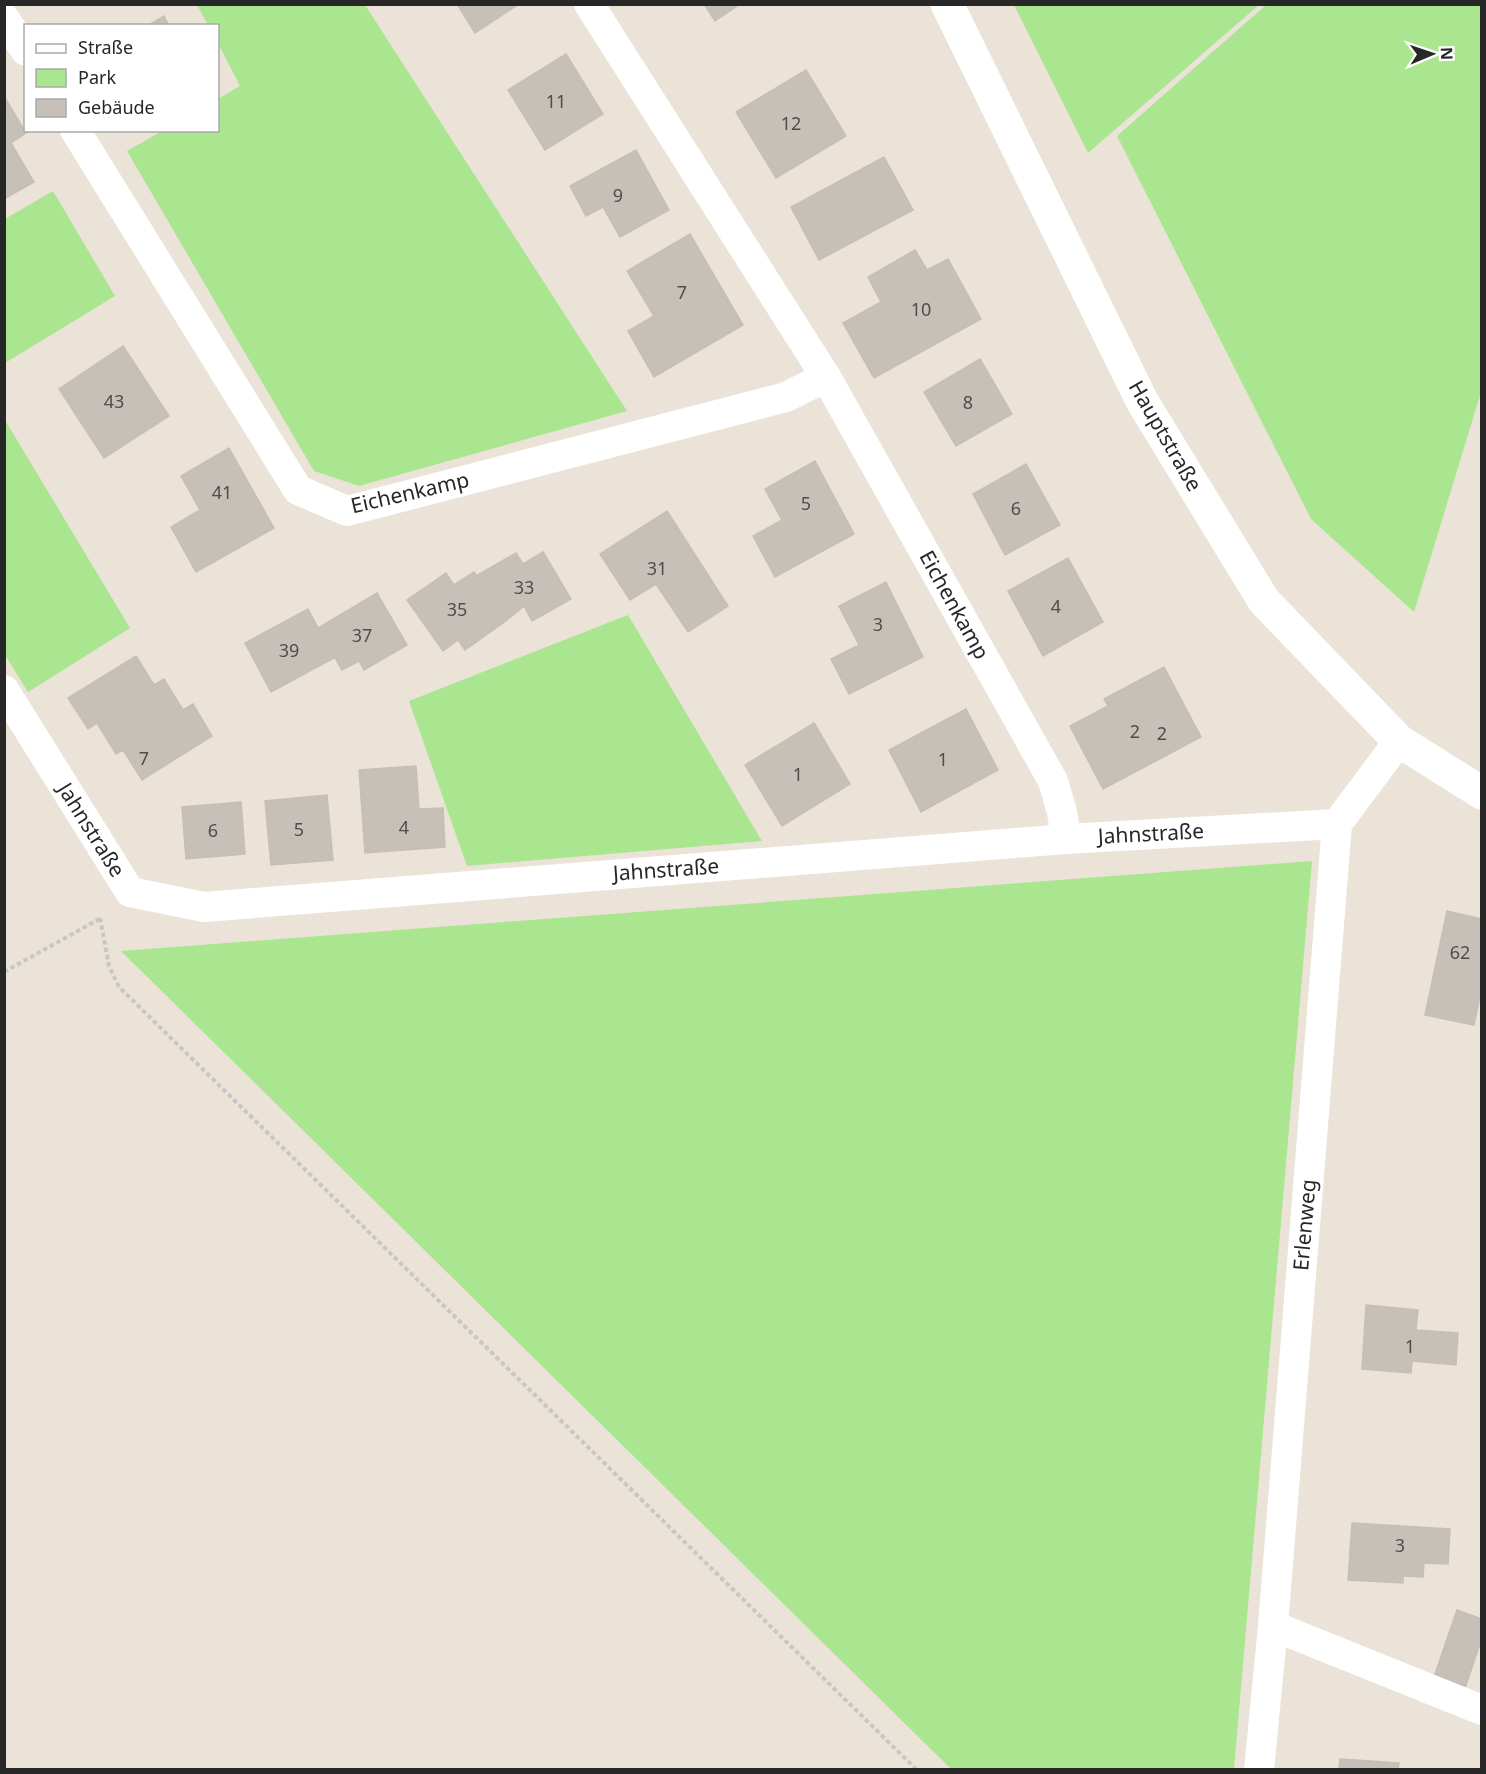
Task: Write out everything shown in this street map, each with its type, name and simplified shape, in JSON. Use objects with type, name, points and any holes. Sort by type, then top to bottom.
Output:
[{"type":"street","name":"Eichenkamp","points":[[589,4],[826,377],[1053,781],[1062,812],[1066,839]]},
{"type":"street","name":"Hauptstraße","points":[[947,4],[1142,401],[1264,601],[1399,741],[1482,793]]},
{"type":"street","points":[[4,18],[24,48]]},
{"type":"street","name":"Eichenkamp","points":[[76,132],[298,490],[347,511],[786,397],[826,377]]},
{"type":"street","name":"Jahnstraße","points":[[4,690],[130,892],[204,906],[1066,839],[1337,824]]},
{"type":"street","points":[[1337,824],[1399,741]]},
{"type":"street","name":"Erlenweg","points":[[1259,1770],[1273,1626],[1337,824]]},
{"type":"street","points":[[1273,1626],[1482,1710]]},
{"type":"path","points":[[4,972],[100,918],[109,966],[119,987],[917,1770]]},
{"type":"green space","points":[[197,5],[365,5],[627,411],[359,486],[314,471],[127,151],[160,132],[219,132],[219,98],[240,86],[219,45],[219,24],[207,24]]},
{"type":"green space","points":[[1014,5],[1259,5],[1088,153]]},
{"type":"green space","points":[[1266,5],[1481,5],[1481,392],[1414,612],[1311,519],[1117,136]]},
{"type":"green space","points":[[53,191],[115,296],[5,363],[5,219]]},
{"type":"green space","points":[[5,420],[130,628],[28,692],[5,655]]},
{"type":"green space","points":[[628,615],[762,841],[467,866],[409,701]]},
{"type":"green space","points":[[1312,861],[1234,1769],[951,1769],[121,951]]},
{"type":"building","points":[[457,4],[519,4],[475,33]]},
{"type":"building","points":[[704,4],[740,4],[715,21]]},
{"type":"building","points":[[164,16],[168,24],[150,24]]},
{"type":"building","points":[[566,54],[603,114],[545,150],[508,90]]},
{"type":"building","points":[[806,70],[846,136],[776,178],[736,112]]},
{"type":"building","points":[[4,96],[26,133],[11,143],[34,182],[4,199]]},
{"type":"building","points":[[636,150],[669,210],[620,237],[603,207],[586,216],[570,186]]},
{"type":"building","points":[[884,157],[913,210],[819,260],[791,207]]},
{"type":"building","points":[[690,234],[743,325],[654,377],[628,331],[654,316],[627,271]]},
{"type":"building","points":[[915,250],[927,270],[948,259],[981,319],[874,378],[843,323],[881,302],[868,277]]},
{"type":"building","points":[[123,346],[169,416],[104,458],[59,389]]},
{"type":"building","points":[[980,359],[1012,414],[956,446],[924,392]]},
{"type":"building","points":[[229,448],[274,528],[196,572],[171,527],[200,510],[181,476]]},
{"type":"building","points":[[815,461],[854,534],[775,577],[753,536],[782,520],[765,489]]},
{"type":"building","points":[[1026,464],[1060,525],[1005,555],[973,494]]},
{"type":"building","points":[[667,511],[728,606],[688,632],[656,584],[630,600],[600,554]]},
{"type":"building","points":[[543,552],[571,599],[532,621],[524,606],[507,620],[476,576],[516,553],[523,564]]},
{"type":"building","points":[[1068,558],[1103,622],[1043,656],[1008,591]]},
{"type":"building","points":[[474,572],[507,620],[465,650],[458,640],[443,651],[407,600],[446,573],[454,585]]},
{"type":"building","points":[[886,582],[923,657],[849,694],[831,659],[859,645],[839,606]]},
{"type":"building","points":[[377,593],[407,645],[364,670],[359,661],[342,670],[318,628]]},
{"type":"building","points":[[308,609],[334,658],[271,692],[245,643]]},
{"type":"building","points":[[136,656],[154,685],[164,679],[183,710],[193,704],[212,736],[142,780],[123,750],[116,754],[97,723],[88,729],[68,698]]},
{"type":"building","points":[[1164,667],[1201,737],[1103,789],[1070,726],[1108,706],[1104,699]]},
{"type":"building","points":[[966,709],[998,770],[921,812],[889,750]]},
{"type":"building","points":[[814,723],[850,784],[782,826],[745,765]]},
{"type":"building","points":[[416,766],[419,809],[443,808],[445,847],[365,853],[359,770]]},
{"type":"building","points":[[327,795],[333,860],[271,865],[265,801]]},
{"type":"building","points":[[241,802],[245,854],[186,859],[182,807]]},
{"type":"building","points":[[1447,911],[1482,919],[1482,986],[1474,1025],[1425,1015]]},
{"type":"building","points":[[1366,1305],[1418,1310],[1416,1330],[1458,1333],[1456,1365],[1412,1361],[1411,1373],[1362,1369]]},
{"type":"building","points":[[1352,1523],[1450,1529],[1448,1564],[1424,1563],[1423,1577],[1403,1576],[1403,1583],[1348,1580]]},
{"type":"building","points":[[1457,1610],[1482,1619],[1482,1638],[1465,1688],[1434,1677]]},
{"type":"building","points":[[1340,1759],[1399,1763],[1398,1770],[1339,1770]]}]
